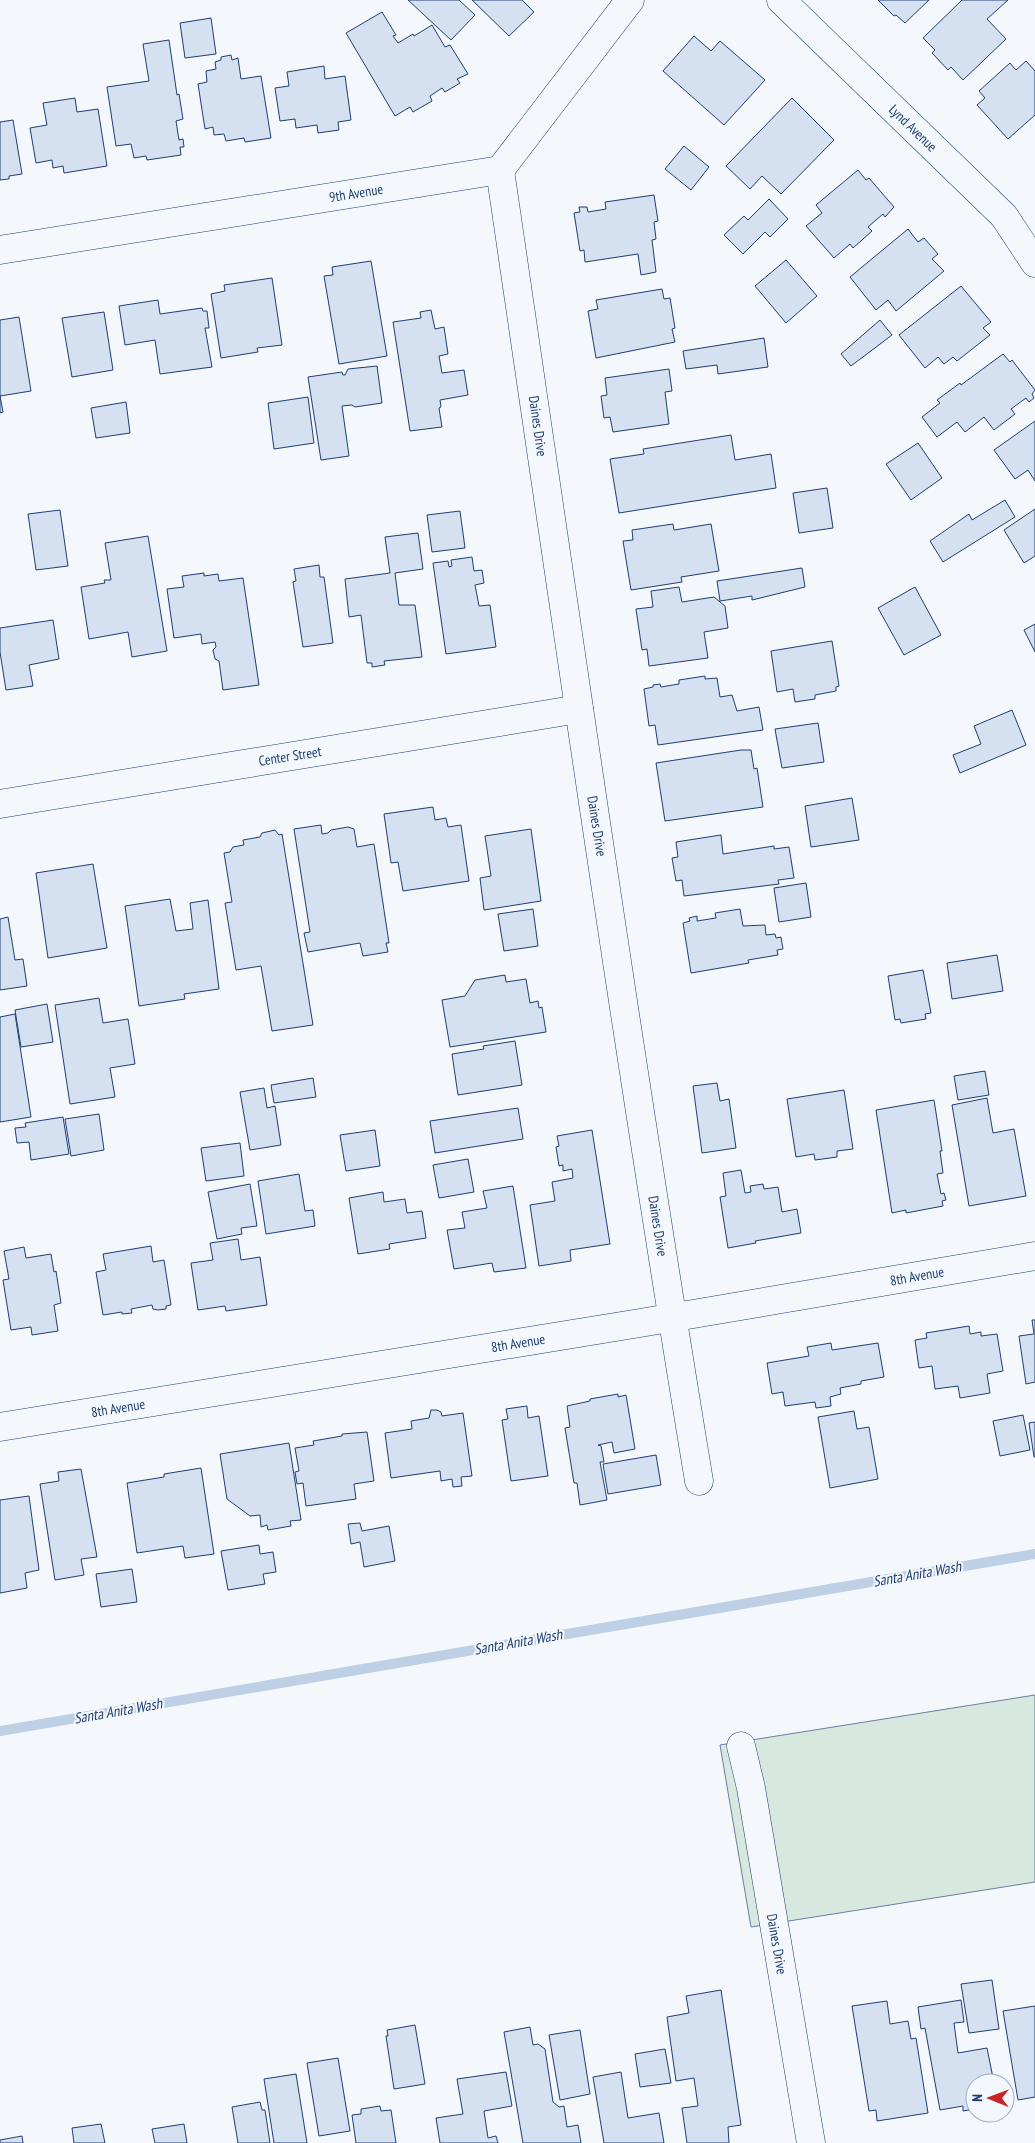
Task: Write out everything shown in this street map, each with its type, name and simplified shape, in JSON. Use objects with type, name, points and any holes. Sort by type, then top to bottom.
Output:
[{"type":"street","points":[[500,170],[630,0]]},
{"type":"street","name":"Lynd Avenue","points":[[781,0],[1004,216],[1035,263]]},
{"type":"street","name":"9th Avenue","points":[[0,250],[500,170]]},
{"type":"street","name":"Daines Drive","points":[[500,170],[579,709],[699,1481]]},
{"type":"street","name":"Center Street","points":[[0,804],[579,709]]},
{"type":"street","name":"8th Avenue","points":[[0,1427],[1035,1256]]},
{"type":"street","name":"Daines Drive","points":[[741,1746],[752,1798],[811,2143]]},
{"type":"shaded area","points":[[1035,1695],[1035,1882],[751,1927],[720,1745]]},
{"type":"building","points":[[408,0],[459,0],[475,15],[451,40]]},
{"type":"building","points":[[472,0],[522,0],[534,12],[509,36]]},
{"type":"building","points":[[878,0],[929,0],[905,23],[896,15],[894,16]]},
{"type":"building","points":[[962,0],[1008,0],[987,19],[1006,39],[963,80],[951,67],[948,70],[932,53],[935,50],[923,38]]},
{"type":"building","points":[[382,12],[396,35],[393,36],[398,43],[432,25],[445,47],[450,45],[468,74],[457,79],[460,83],[445,92],[442,88],[430,96],[432,101],[413,112],[410,107],[395,116],[346,33]]},
{"type":"building","points":[[211,18],[216,54],[185,58],[180,23]]},
{"type":"building","points":[[694,36],[711,51],[720,41],[765,80],[724,125],[663,71]]},
{"type":"building","points":[[169,40],[177,95],[179,94],[183,119],[176,121],[179,140],[183,139],[184,147],[180,147],[181,155],[147,160],[146,156],[134,158],[131,144],[116,146],[107,87],[149,81],[143,44]]},
{"type":"building","points":[[231,55],[232,60],[238,58],[241,79],[261,76],[271,138],[245,142],[244,138],[226,141],[224,134],[214,135],[213,127],[205,129],[198,84],[207,82],[206,71],[216,69],[215,62],[221,60],[221,57]]},
{"type":"building","points":[[1026,61],[1035,71],[1035,115],[1008,139],[977,105],[985,98],[979,91],[1010,63],[1016,70]]},
{"type":"building","points":[[324,66],[325,79],[345,76],[351,120],[338,122],[339,130],[318,133],[317,125],[296,128],[295,119],[280,121],[275,88],[289,86],[287,72]]},
{"type":"building","points":[[75,98],[77,112],[98,109],[107,166],[64,173],[63,166],[53,168],[52,160],[36,163],[30,128],[47,125],[43,103]]},
{"type":"building","points":[[792,98],[834,140],[781,194],[762,176],[750,189],[726,166]]},
{"type":"building","points":[[13,120],[22,174],[0,180],[0,122]]},
{"type":"building","points":[[684,146],[709,167],[691,190],[665,169]]},
{"type":"building","points":[[858,170],[866,180],[869,178],[894,207],[885,217],[883,214],[868,227],[872,231],[853,248],[850,244],[834,258],[806,226],[822,213],[816,205]]},
{"type":"building","points":[[654,195],[658,221],[654,222],[656,239],[652,240],[656,272],[641,275],[638,254],[585,262],[584,250],[580,251],[574,213],[580,212],[579,207],[587,207],[588,212],[606,209],[605,202]]},
{"type":"building","points":[[769,199],[788,219],[770,237],[765,232],[743,254],[724,235],[744,216],[748,220]]},
{"type":"building","points":[[908,229],[918,242],[924,238],[938,254],[932,259],[944,271],[896,311],[888,300],[876,310],[850,277]]},
{"type":"building","points":[[786,260],[817,296],[786,323],[755,286]]},
{"type":"building","points":[[371,261],[387,356],[339,364],[324,276],[333,275],[332,267]]},
{"type":"building","points":[[272,278],[282,345],[257,348],[258,352],[221,358],[211,294],[225,291],[224,285]]},
{"type":"building","points":[[961,286],[991,322],[983,328],[990,335],[957,361],[953,357],[944,364],[938,357],[925,368],[899,335]]},
{"type":"building","points":[[662,289],[664,299],[670,298],[675,328],[672,329],[675,342],[596,358],[588,311],[598,309],[596,300]]},
{"type":"building","points":[[158,300],[160,314],[202,308],[203,311],[207,311],[209,328],[205,328],[212,367],[160,374],[155,340],[125,345],[119,306]]},
{"type":"building","points":[[431,310],[435,329],[444,327],[448,354],[439,356],[442,373],[464,370],[468,395],[440,400],[441,407],[439,408],[442,427],[410,431],[393,322],[421,318],[420,312]]},
{"type":"building","points":[[104,312],[113,370],[72,377],[62,318]]},
{"type":"building","points":[[19,317],[31,391],[0,396],[0,320]]},
{"type":"building","points":[[880,320],[892,335],[851,366],[841,354]]},
{"type":"building","points":[[764,338],[768,367],[718,374],[717,365],[686,369],[683,351]]},
{"type":"building","points":[[1003,354],[1010,362],[1012,360],[1035,390],[1032,394],[1034,398],[1029,402],[1026,398],[1011,409],[1015,414],[994,430],[984,417],[965,432],[957,422],[937,437],[922,417],[940,403],[937,400]]},
{"type":"building","points":[[377,366],[382,403],[355,407],[352,405],[342,406],[349,456],[321,460],[308,377],[342,372],[345,375],[348,369]]},
{"type":"building","points":[[669,369],[672,391],[665,392],[669,424],[613,432],[610,417],[604,418],[601,396],[607,395],[605,378]]},
{"type":"building","points":[[0,396],[3,412],[0,413]]},
{"type":"building","points":[[308,397],[314,443],[274,449],[268,403]]},
{"type":"building","points":[[126,402],[130,433],[96,438],[91,408]]},
{"type":"building","points":[[1035,421],[1035,481],[1028,470],[1015,479],[994,450]]},
{"type":"building","points":[[731,435],[735,460],[771,454],[776,488],[619,513],[610,459],[644,454],[643,449]]},
{"type":"building","points":[[918,443],[942,478],[911,500],[886,464]]},
{"type":"building","points":[[827,488],[833,528],[799,533],[793,493]]},
{"type":"building","points":[[1005,500],[1015,517],[943,562],[930,541],[969,514],[972,520]]},
{"type":"building","points":[[1035,509],[1035,556],[1024,563],[1004,530]]},
{"type":"building","points":[[60,510],[68,566],[36,570],[28,514]]},
{"type":"building","points":[[460,511],[465,548],[432,552],[427,515]]},
{"type":"building","points":[[673,524],[674,530],[711,524],[719,571],[681,577],[682,582],[631,590],[623,541],[633,540],[632,530]]},
{"type":"building","points":[[418,533],[423,569],[395,573],[399,605],[415,605],[422,657],[384,661],[385,665],[372,667],[372,663],[367,663],[361,615],[349,617],[345,579],[390,573],[385,537]]},
{"type":"building","points":[[148,536],[167,651],[132,657],[128,632],[89,639],[81,587],[105,583],[104,580],[111,580],[105,543]]},
{"type":"building","points":[[472,557],[474,571],[482,570],[484,583],[475,585],[479,606],[490,605],[496,647],[446,654],[433,563],[448,561],[449,567],[452,566],[451,560]]},
{"type":"building","points":[[319,565],[320,577],[324,577],[333,643],[303,647],[293,582],[296,581],[294,569]]},
{"type":"building","points":[[802,568],[805,587],[752,600],[752,596],[720,601],[717,581]]},
{"type":"building","points":[[204,573],[204,576],[218,574],[219,581],[243,578],[259,685],[223,690],[219,661],[215,659],[213,650],[216,647],[215,642],[202,644],[201,634],[174,638],[167,589],[184,587],[182,576]]},
{"type":"building","points":[[679,587],[682,602],[714,597],[725,606],[728,628],[704,632],[708,658],[649,666],[647,649],[642,650],[636,609],[653,607],[651,591]]},
{"type":"building","points":[[915,587],[941,635],[904,655],[878,608]]},
{"type":"building","points":[[53,620],[59,659],[29,665],[33,686],[6,690],[0,652],[0,628]]},
{"type":"building","points":[[1035,624],[1035,652],[1024,630]]},
{"type":"building","points":[[832,641],[839,686],[836,687],[836,691],[815,695],[815,699],[795,702],[793,689],[777,692],[771,651]]},
{"type":"building","points":[[705,676],[705,679],[717,678],[720,697],[732,695],[737,711],[759,707],[763,730],[658,745],[655,725],[649,726],[644,689],[660,684],[661,687],[679,684],[679,680]]},
{"type":"building","points":[[1012,710],[1026,745],[960,773],[953,755],[981,744],[974,726]]},
{"type":"building","points":[[818,723],[824,762],[782,768],[775,729]]},
{"type":"building","points":[[751,750],[754,769],[757,768],[763,807],[665,821],[656,763]]},
{"type":"building","points":[[852,798],[859,840],[811,847],[805,806]]},
{"type":"building","points":[[433,807],[435,820],[446,818],[448,827],[461,825],[469,881],[403,891],[398,862],[391,863],[384,814]]},
{"type":"building","points":[[321,825],[322,834],[328,833],[331,830],[348,827],[354,829],[357,847],[374,844],[389,943],[386,943],[388,952],[363,956],[360,943],[308,952],[304,933],[310,932],[294,829]]},
{"type":"building","points":[[531,829],[541,901],[484,910],[480,878],[491,876],[485,836]]},
{"type":"building","points":[[275,830],[279,835],[282,834],[313,1025],[272,1031],[261,966],[236,970],[225,903],[232,902],[224,853],[230,852],[233,847],[244,845],[243,840],[260,837],[262,833]]},
{"type":"building","points":[[721,835],[723,854],[774,846],[774,849],[789,847],[794,878],[778,880],[779,884],[684,896],[682,880],[676,881],[672,858],[678,857],[676,842]]},
{"type":"building","points":[[93,864],[107,948],[48,958],[36,873]]},
{"type":"building","points":[[806,883],[811,917],[779,922],[774,888]]},
{"type":"building","points":[[170,899],[176,931],[193,929],[190,903],[208,900],[219,989],[184,994],[185,999],[139,1006],[125,906]]},
{"type":"building","points":[[533,909],[538,946],[504,951],[498,914]]},
{"type":"building","points":[[740,909],[743,926],[765,925],[766,935],[775,934],[776,938],[781,937],[783,949],[777,950],[778,955],[748,960],[749,963],[691,973],[683,923],[690,921],[689,918],[697,916],[697,921],[716,918],[715,913]]},
{"type":"building","points":[[8,917],[15,960],[23,959],[27,986],[0,990],[0,919]]},
{"type":"building","points":[[997,955],[1003,991],[952,999],[947,963]]},
{"type":"building","points":[[923,970],[931,1013],[925,1014],[926,1019],[901,1023],[900,1019],[895,1020],[888,976]]},
{"type":"building","points":[[505,975],[506,982],[526,979],[530,1003],[538,1001],[539,1008],[542,1007],[546,1032],[450,1047],[442,1000],[465,996],[475,980]]},
{"type":"building","points":[[99,998],[103,1023],[128,1019],[135,1064],[110,1068],[115,1097],[70,1104],[55,1005]]},
{"type":"building","points":[[47,1004],[53,1042],[21,1047],[15,1010]]},
{"type":"building","points":[[15,1014],[31,1117],[0,1122],[0,1017]]},
{"type":"building","points":[[515,1041],[522,1085],[458,1095],[452,1054],[484,1049],[483,1046]]},
{"type":"building","points":[[985,1071],[989,1095],[958,1100],[954,1076]]},
{"type":"building","points":[[313,1078],[316,1097],[274,1103],[271,1085]]},
{"type":"building","points":[[717,1083],[720,1101],[729,1099],[736,1148],[702,1153],[693,1086]]},
{"type":"building","points":[[264,1088],[267,1108],[275,1106],[281,1145],[250,1150],[240,1092]]},
{"type":"building","points":[[844,1090],[853,1149],[837,1151],[837,1157],[815,1160],[814,1154],[796,1157],[787,1099]]},
{"type":"building","points":[[987,1098],[993,1133],[1014,1129],[1026,1196],[969,1206],[952,1105]]},
{"type":"building","points":[[934,1100],[942,1151],[940,1151],[943,1173],[937,1174],[941,1194],[944,1193],[946,1200],[942,1201],[943,1206],[906,1213],[906,1210],[892,1213],[876,1110]]},
{"type":"building","points":[[518,1108],[523,1139],[435,1153],[430,1121]]},
{"type":"building","points":[[99,1114],[104,1150],[71,1156],[65,1119]]},
{"type":"building","points":[[63,1117],[69,1154],[31,1160],[29,1142],[17,1143],[15,1128],[26,1127],[25,1123]]},
{"type":"building","points":[[375,1130],[380,1166],[346,1171],[340,1135]]},
{"type":"building","points":[[592,1130],[610,1244],[570,1250],[571,1261],[539,1266],[530,1205],[555,1201],[552,1182],[573,1178],[572,1169],[563,1171],[563,1165],[559,1166],[556,1147],[559,1146],[557,1136]]},
{"type":"building","points":[[240,1143],[244,1176],[206,1181],[201,1148]]},
{"type":"building","points":[[468,1159],[474,1192],[439,1198],[433,1165]]},
{"type":"building","points":[[741,1170],[745,1193],[751,1192],[750,1186],[763,1184],[764,1189],[778,1187],[782,1212],[797,1209],[801,1233],[728,1248],[720,1197],[726,1196],[723,1173]]},
{"type":"building","points":[[299,1174],[305,1211],[313,1210],[315,1226],[266,1234],[258,1181]]},
{"type":"building","points":[[250,1184],[257,1226],[241,1228],[242,1234],[217,1239],[208,1192]]},
{"type":"building","points":[[513,1186],[526,1268],[494,1272],[492,1263],[454,1269],[447,1230],[465,1228],[462,1212],[487,1208],[483,1191]]},
{"type":"building","points":[[383,1192],[384,1202],[405,1199],[407,1213],[422,1211],[426,1238],[389,1244],[390,1249],[358,1254],[349,1198]]},
{"type":"building","points":[[238,1239],[241,1260],[260,1257],[267,1305],[226,1311],[225,1306],[198,1310],[191,1263],[213,1260],[210,1243]]},
{"type":"building","points":[[151,1246],[153,1262],[164,1260],[171,1305],[166,1306],[166,1309],[153,1309],[152,1305],[131,1309],[132,1313],[122,1314],[122,1312],[103,1315],[96,1272],[106,1270],[103,1254]]},
{"type":"building","points":[[24,1247],[26,1258],[51,1254],[61,1303],[54,1305],[58,1331],[32,1335],[31,1327],[11,1330],[3,1280],[9,1279],[4,1251]]},
{"type":"building","points":[[1032,1320],[1035,1320],[1035,1382],[1026,1384],[1019,1336],[1034,1334]]},
{"type":"building","points":[[969,1326],[970,1334],[981,1332],[981,1336],[997,1334],[1003,1371],[987,1374],[990,1393],[960,1398],[958,1386],[935,1389],[932,1366],[919,1368],[915,1340],[927,1338],[926,1333]]},
{"type":"building","points":[[831,1343],[832,1350],[878,1343],[884,1377],[861,1381],[861,1384],[840,1388],[841,1394],[830,1397],[831,1406],[816,1408],[815,1402],[785,1406],[783,1392],[772,1394],[767,1363],[809,1356],[807,1347]]},
{"type":"building","points":[[618,1394],[618,1397],[626,1395],[635,1449],[614,1453],[612,1442],[598,1445],[601,1446],[604,1462],[600,1462],[607,1500],[580,1505],[577,1483],[574,1483],[565,1428],[570,1427],[567,1406],[590,1401],[590,1399]]},
{"type":"building","points":[[527,1406],[528,1418],[539,1416],[548,1476],[511,1481],[502,1420],[508,1419],[506,1409]]},
{"type":"building","points":[[431,1410],[441,1412],[442,1416],[463,1413],[472,1476],[461,1477],[462,1486],[453,1487],[452,1479],[441,1481],[440,1471],[391,1478],[385,1433],[412,1429],[411,1421],[429,1418]]},
{"type":"building","points":[[854,1411],[857,1429],[869,1427],[878,1479],[830,1488],[818,1417]]},
{"type":"building","points":[[1023,1415],[1030,1450],[1000,1456],[993,1421]]},
{"type":"building","points":[[1035,1422],[1035,1457],[1034,1457],[1029,1423]]},
{"type":"building","points":[[367,1432],[374,1481],[354,1484],[356,1499],[306,1506],[303,1483],[297,1484],[295,1472],[299,1471],[295,1448],[314,1445],[313,1441],[342,1436],[342,1434]]},
{"type":"building","points":[[289,1443],[301,1520],[290,1521],[291,1526],[268,1530],[267,1525],[261,1527],[260,1515],[250,1516],[227,1499],[220,1454]]},
{"type":"building","points":[[656,1455],[661,1485],[608,1494],[603,1464]]},
{"type":"building","points":[[201,1468],[214,1554],[185,1558],[183,1546],[137,1553],[127,1483]]},
{"type":"building","points":[[81,1469],[97,1557],[81,1559],[84,1575],[55,1580],[40,1484],[59,1481],[58,1472]]},
{"type":"building","points":[[29,1496],[39,1570],[25,1573],[27,1588],[0,1593],[0,1500]]},
{"type":"building","points":[[360,1523],[362,1531],[389,1526],[395,1561],[364,1567],[360,1542],[351,1544],[348,1524]]},
{"type":"building","points":[[259,1545],[260,1554],[273,1552],[276,1572],[263,1574],[265,1584],[228,1590],[221,1551]]},
{"type":"building","points":[[132,1569],[137,1602],[101,1607],[96,1574]]},
{"type":"building","points":[[992,1980],[999,2029],[969,2033],[961,1984]]},
{"type":"building","points":[[721,1990],[741,2125],[728,2127],[729,2143],[687,2143],[682,2108],[698,2106],[694,2078],[676,2081],[667,2017],[689,2013],[686,1996]]},
{"type":"building","points":[[961,2000],[964,2022],[954,2023],[958,2053],[987,2048],[992,2073],[965,2073],[965,2111],[963,2111],[963,2106],[940,2110],[925,2028],[921,2029],[918,2007]]},
{"type":"building","points":[[887,2001],[890,2024],[908,2021],[911,2039],[916,2038],[928,2113],[877,2121],[876,2110],[869,2111],[852,2006]]},
{"type":"building","points":[[1035,2006],[1035,2097],[1018,2100],[1015,2073],[1013,2073],[1003,2011]]},
{"type":"building","points":[[415,2025],[425,2084],[394,2089],[386,2036],[388,2036],[387,2030]]},
{"type":"building","points":[[530,2027],[533,2045],[538,2044],[545,2049],[553,2102],[559,2107],[564,2106],[567,2127],[578,2125],[581,2143],[523,2143],[504,2032]]},
{"type":"building","points":[[580,2030],[590,2094],[560,2100],[549,2035]]},
{"type":"building","points":[[665,2049],[671,2083],[640,2087],[635,2054]]},
{"type":"building","points":[[338,2058],[350,2131],[319,2136],[307,2063]]},
{"type":"building","points":[[506,2072],[512,2106],[484,2111],[488,2138],[496,2136],[498,2143],[440,2143],[436,2118],[463,2114],[457,2079]]},
{"type":"building","points":[[621,2072],[628,2118],[659,2113],[664,2143],[604,2143],[593,2077]]},
{"type":"building","points":[[296,2074],[307,2143],[274,2143],[264,2079]]},
{"type":"building","points":[[260,2102],[262,2110],[265,2110],[270,2143],[238,2143],[232,2107]]},
{"type":"building","points":[[380,2106],[381,2111],[391,2110],[396,2143],[356,2143],[352,2115],[361,2114],[361,2109]]},
{"type":"building","points":[[101,2124],[105,2143],[74,2143],[72,2128]]},
{"type":"building","points":[[184,2124],[187,2143],[155,2143],[152,2129]]},
{"type":"building","points":[[22,2136],[23,2143],[0,2143],[0,2140]]},
{"type":"waterway","name":"Santa Anita Wash","points":[[0,1731],[1035,1554]]}]
